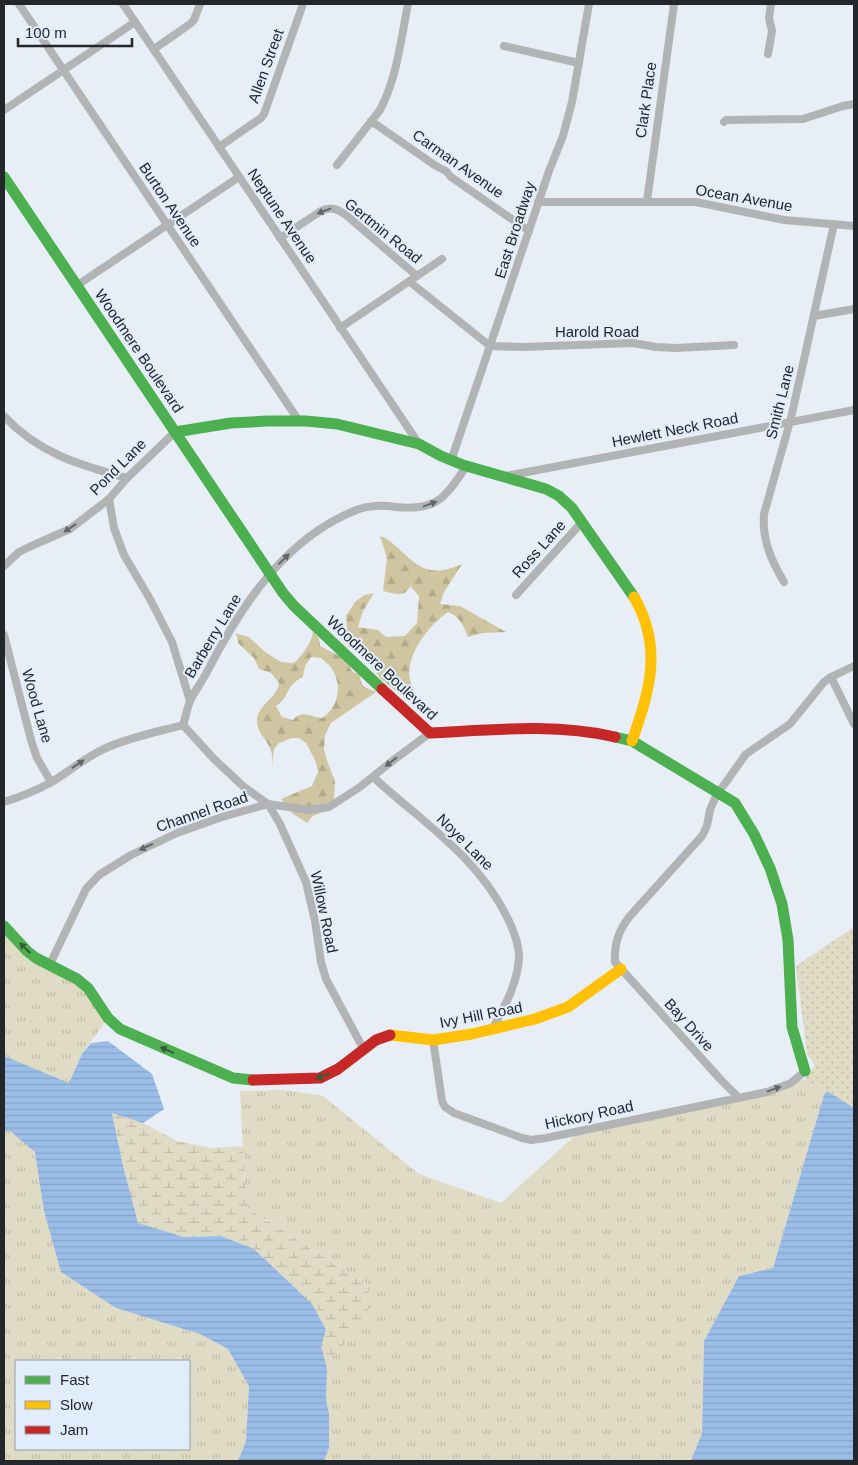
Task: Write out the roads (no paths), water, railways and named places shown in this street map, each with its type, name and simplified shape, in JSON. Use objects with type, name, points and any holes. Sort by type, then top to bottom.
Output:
[{"type":"street","name":"Burton Avenue","points":[[19,4],[299,421]]},
{"type":"street","name":"Neptune Avenue","points":[[123,4],[419,444]]},
{"type":"street","points":[[154,49],[190,24],[194,20],[200,4]]},
{"type":"street","name":"Allen Street","points":[[219,146],[261,118],[264,114],[303,4]]},
{"type":"street","points":[[336,165],[384,103],[398,58],[408,4]]},
{"type":"street","name":"East Broadway","points":[[451,461],[538,202],[563,136],[572,102],[589,4]]},
{"type":"street","name":"Clark Place","points":[[647,201],[674,4]]},
{"type":"street","points":[[768,54],[772,31],[769,18],[771,4]]},
{"type":"street","points":[[4,110],[135,22]]},
{"type":"street","points":[[504,46],[579,63]]},
{"type":"street","points":[[724,122],[726,120],[803,119],[834,108],[854,104]]},
{"type":"street","name":"Carman Avenue","points":[[370,121],[436,166],[446,170],[451,177],[529,230]]},
{"type":"street","name":"Woodmere Boulevard","points":[[4,177],[271,575],[294,606],[430,733],[515,729],[572,730],[632,741],[735,803],[746,818],[777,889],[788,938],[792,1027],[805,1071]]},
{"type":"street","points":[[76,286],[239,177]]},
{"type":"street","name":"Ocean Avenue","points":[[538,202],[696,202],[784,220],[854,226]]},
{"type":"street","name":"Gertmin Road","points":[[280,238],[321,211],[334,208],[346,215],[417,276]]},
{"type":"street","name":"Smith Lane","points":[[784,582],[770,557],[763,528],[767,500],[790,422],[834,224]]},
{"type":"street","points":[[340,328],[442,259]]},
{"type":"street","points":[[410,282],[490,346]]},
{"type":"street","points":[[814,316],[854,309]]},
{"type":"street","name":"Harold Road","points":[[490,346],[522,347],[634,343],[676,348],[734,345]]},
{"type":"street","name":"Hewlett Neck Road","points":[[502,477],[854,410]]},
{"type":"street","points":[[4,416],[19,432],[43,448],[85,467],[127,478]]},
{"type":"street","points":[[175,432],[238,421],[325,423],[419,444],[466,467],[541,488],[557,495],[564,500],[582,522],[632,595],[645,616],[649,629],[651,642],[650,676],[645,706],[632,741]]},
{"type":"street","name":"Pond Lane","points":[[4,566],[29,546],[70,529],[109,499],[127,478],[175,432]]},
{"type":"street","name":"Barberry Lane","points":[[184,725],[190,701],[234,622],[259,588],[301,542],[337,518],[361,508],[373,506],[411,508],[428,506],[446,494],[466,467]]},
{"type":"street","points":[[109,499],[114,528],[124,555],[150,599],[172,642],[190,701]]},
{"type":"street","name":"Ross Lane","points":[[516,596],[582,522]]},
{"type":"street","name":"Wood Lane","points":[[4,635],[31,740],[37,758],[51,782]]},
{"type":"street","points":[[621,969],[615,962],[614,951],[621,927],[702,836],[707,826],[710,810],[719,792],[746,754],[790,724],[819,687],[831,677],[854,666]]},
{"type":"street","points":[[831,677],[854,724]]},
{"type":"street","points":[[4,802],[51,782],[83,760],[105,748],[130,739],[184,725]]},
{"type":"street","name":"Willow Road","points":[[184,725],[214,759],[244,787],[268,804],[297,859],[306,882],[326,979],[364,1050]]},
{"type":"street","name":"Channel Road","points":[[50,964],[86,889],[99,875],[130,855],[178,833],[222,817],[268,804],[309,810],[329,807],[360,787],[430,733]]},
{"type":"street","name":"Noye Lane","points":[[373,776],[469,862],[494,893],[512,926],[518,945],[518,970],[511,992],[494,1028]]},
{"type":"street","name":"Ivy Hill Road","points":[[4,926],[36,958],[77,979],[88,988],[108,1018],[120,1029],[233,1078],[243,1080],[320,1078],[338,1069],[376,1040],[390,1035],[433,1040],[535,1019],[568,1007],[621,969]]},
{"type":"street","name":"Bay Drive","points":[[621,969],[714,1073],[739,1098]]},
{"type":"street","name":"Hickory Road","points":[[433,1040],[440,1093],[446,1107],[454,1113],[530,1140],[767,1092],[791,1083],[805,1071]]},
{"type":"water","points":[[108,1041],[152,1074],[164,1109],[143,1123],[112,1113],[138,1223],[184,1237],[221,1236],[254,1249],[312,1304],[326,1330],[321,1346],[327,1369],[326,1400],[329,1414],[329,1448],[324,1461],[238,1461],[246,1441],[249,1386],[228,1349],[200,1334],[116,1308],[61,1272],[44,1211],[35,1152],[10,1131],[4,1131],[4,1056],[69,1083],[82,1054],[91,1043]]},
{"type":"water","points":[[827,1091],[854,1108],[854,1461],[691,1461],[702,1433],[704,1341],[739,1276],[773,1268],[824,1095]]}]
